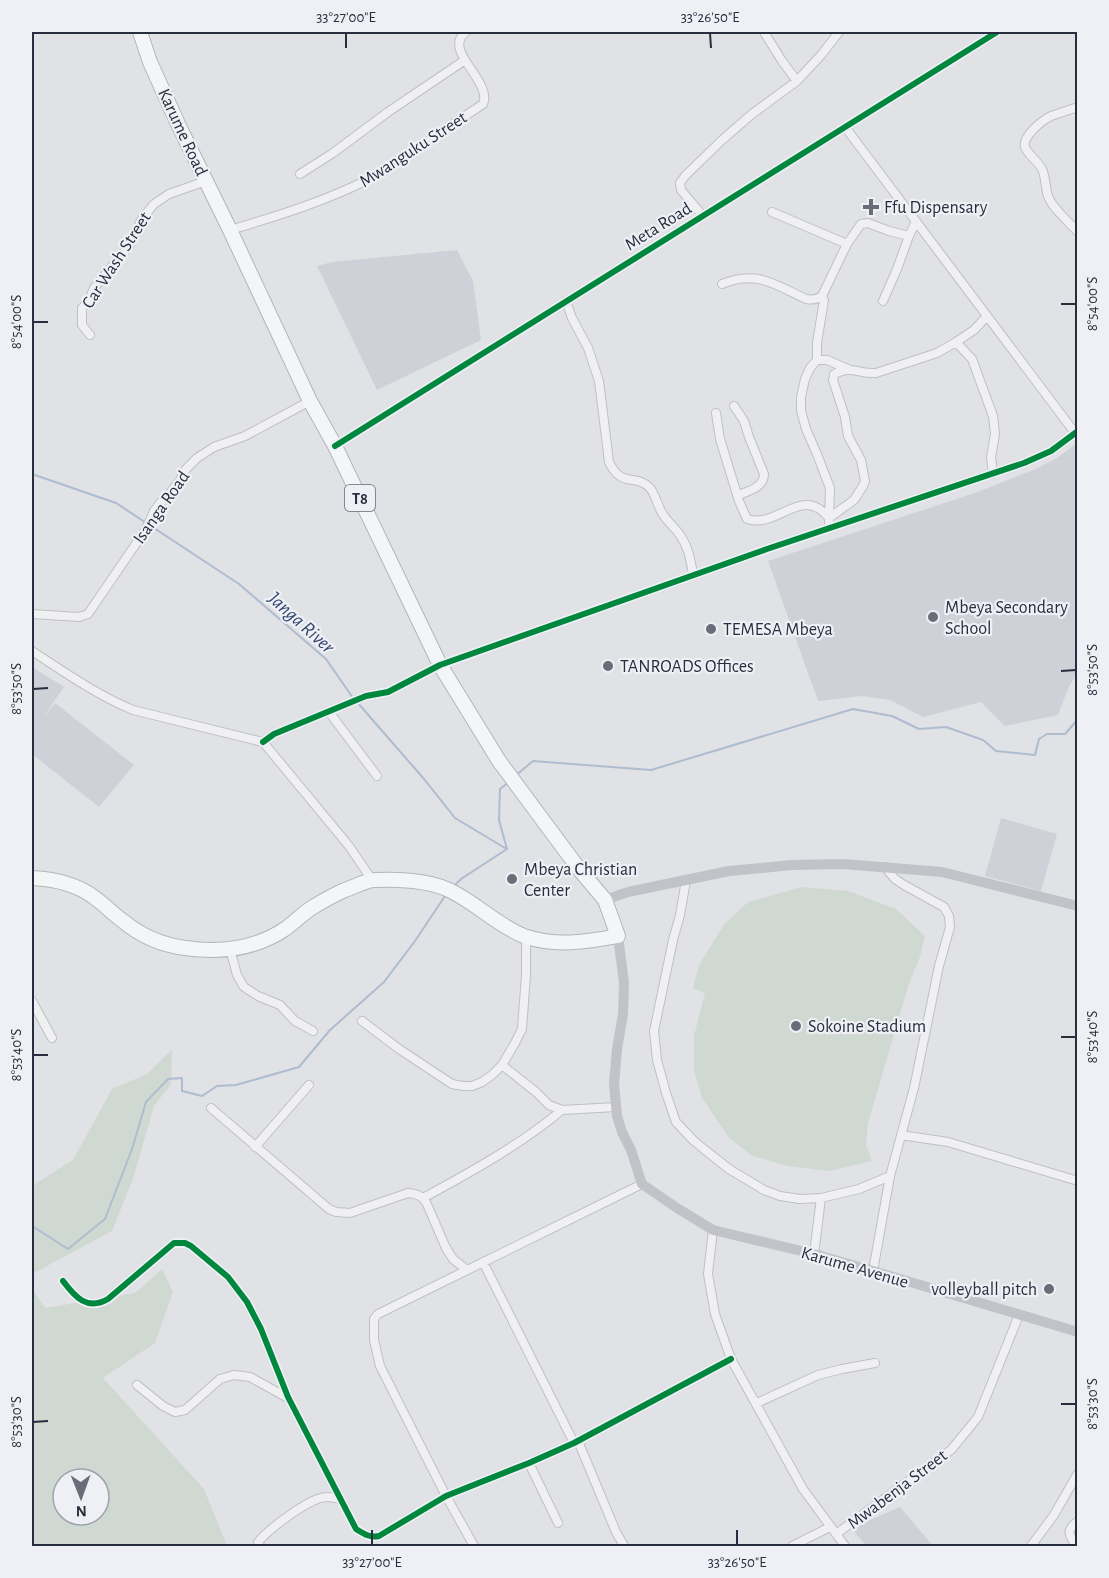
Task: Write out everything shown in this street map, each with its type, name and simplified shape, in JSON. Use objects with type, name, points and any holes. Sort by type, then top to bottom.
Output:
[{"type":"highway","name":"Karume Road","points":[[140,32],[150,62],[230,230]]},
{"type":"highway","name":"T8","points":[[230,230],[310,401],[335,446],[440,665],[500,761],[579,869],[605,900],[618,936]]},
{"type":"highway","points":[[32,878],[51,879],[70,885],[94,897],[144,935],[162,943],[206,951],[254,944],[271,937],[313,907],[340,892],[372,880],[416,882],[444,889],[501,925],[526,936],[556,942],[584,942],[618,936]]},
{"type":"street","points":[[300,174],[465,60],[459,44],[460,38],[466,32]]},
{"type":"street","points":[[764,32],[797,81]]},
{"type":"street","points":[[703,216],[681,190],[680,183],[685,176],[752,114],[797,81],[839,32]]},
{"type":"street","name":"Meta Road","points":[[335,446],[845,127],[983,36],[997,32]]},
{"type":"street","name":"Mwanguku Street","points":[[230,230],[340,193],[362,183],[483,104],[486,98],[484,90],[465,60]]},
{"type":"street","points":[[1077,107],[1040,124],[1032,131],[1025,148],[1039,162],[1046,179],[1048,197],[1077,232]]},
{"type":"street","points":[[263,742],[274,734],[366,696],[388,692],[440,665],[693,574],[1024,463],[1051,451],[1076,432],[845,127]]},
{"type":"street","name":"Car Wash Street","points":[[90,335],[82,325],[82,308],[89,301],[94,288],[129,246],[144,215],[164,196],[206,181]]},
{"type":"street","points":[[772,212],[846,244]]},
{"type":"street","points":[[883,301],[916,221]]},
{"type":"street","points":[[829,528],[830,488],[801,411],[805,379],[817,360],[818,332],[824,300],[822,296],[846,244],[861,224],[864,222],[909,236]]},
{"type":"street","points":[[722,284],[735,279],[753,277],[806,299],[812,300],[822,296]]},
{"type":"street","points":[[566,301],[588,348],[599,381],[609,462],[614,473],[626,480],[641,482],[651,489],[666,519],[686,544],[693,574]]},
{"type":"street","points":[[817,360],[827,360],[848,369],[876,373],[937,353],[974,330],[987,316]]},
{"type":"street","points":[[956,342],[972,359],[993,416],[995,434],[991,457],[993,474]]},
{"type":"street","points":[[829,518],[854,500],[865,481],[861,460],[848,436],[845,417],[833,380],[834,374],[848,369]]},
{"type":"street","name":"Isanga Road","points":[[32,614],[79,617],[88,614],[146,529],[154,512],[197,458],[214,447],[245,436],[310,401]]},
{"type":"street","points":[[734,406],[744,421],[765,478],[755,488],[738,495]]},
{"type":"street","points":[[716,414],[720,439],[738,495],[749,520],[763,520],[811,504],[819,507],[829,518]]},
{"type":"street","points":[[32,651],[116,703],[133,710],[263,742],[349,846],[372,880]]},
{"type":"street","points":[[329,712],[377,776]]},
{"type":"street","points":[[605,900],[628,892],[729,871],[792,865],[843,864],[942,872],[1077,906]]},
{"type":"street","points":[[873,1270],[890,1176],[914,1088],[939,966],[950,927],[949,916],[944,906],[904,885],[895,879],[885,867]]},
{"type":"street","points":[[686,880],[654,1031],[657,1060],[676,1122],[693,1140],[729,1169],[764,1190],[780,1196],[800,1199],[821,1198],[859,1189],[890,1176]]},
{"type":"street","points":[[362,1021],[452,1084],[472,1086],[482,1082],[502,1065],[522,1029],[526,936]]},
{"type":"street","points":[[474,1546],[380,1366],[373,1323],[378,1314],[642,1184],[631,1150],[622,1132],[616,1107],[614,1084],[616,1049],[624,1004],[624,983],[618,936]]},
{"type":"street","points":[[230,949],[237,975],[244,987],[280,1005],[295,1021],[313,1031]]},
{"type":"street","points":[[32,1001],[52,1038]]},
{"type":"street","points":[[502,1065],[549,1104],[562,1110],[616,1107]]},
{"type":"street","points":[[255,1147],[309,1085]]},
{"type":"street","points":[[211,1108],[329,1209],[336,1212],[350,1214],[408,1193],[423,1198],[446,1248],[453,1259],[467,1270]]},
{"type":"street","points":[[423,1198],[540,1129],[562,1110]]},
{"type":"street","points":[[901,1135],[948,1142],[1077,1181]]},
{"type":"street","name":"Karume Avenue","points":[[642,1184],[713,1230],[873,1270],[1077,1332]]},
{"type":"street","points":[[814,1254],[821,1198]]},
{"type":"street","points":[[713,1230],[708,1274],[714,1314],[730,1359],[803,1489],[845,1546]]},
{"type":"street","points":[[63,1281],[74,1296],[92,1304],[101,1304],[174,1243],[188,1244],[228,1277],[247,1302],[261,1329],[290,1399],[356,1529],[374,1537],[446,1496],[576,1442],[730,1359]]},
{"type":"street","points":[[483,1262],[576,1442],[624,1546]]},
{"type":"street","name":"Mwabenja Street","points":[[836,1534],[951,1450],[978,1417],[1019,1315]]},
{"type":"street","points":[[756,1403],[818,1375],[875,1363]]},
{"type":"street","points":[[137,1385],[163,1406],[175,1412],[185,1410],[220,1379],[234,1375],[250,1377],[290,1399]]},
{"type":"street","points":[[529,1463],[558,1523]]},
{"type":"street","points":[[1031,1546],[1054,1515],[1077,1473]]},
{"type":"street","points":[[260,1546],[258,1542],[265,1533],[310,1502],[326,1497],[340,1499]]},
{"type":"street","points":[[1076,1546],[1069,1531],[1077,1521]]},
{"type":"street","points":[[792,1546],[830,1527]]},
{"type":"shaded area","points":[[457,250],[473,281],[481,340],[377,390],[317,266],[332,262]]},
{"type":"shaded area","name":"Mbeya Secondary School","points":[[1077,443],[1077,674],[1069,686],[1058,715],[1005,726],[981,702],[923,717],[890,700],[862,696],[818,701],[768,561],[975,493],[1033,470],[1057,458]]},
{"type":"shaded area","points":[[32,667],[64,687],[42,719],[55,703],[134,765],[99,807],[32,754]]},
{"type":"shaded area","points":[[1001,818],[1057,834],[1041,891],[985,876]]},
{"type":"shaded area","name":"Sokoine Stadium","points":[[802,887],[848,891],[896,909],[925,936],[868,1123],[866,1145],[872,1161],[829,1171],[788,1166],[753,1156],[730,1139],[702,1098],[694,1070],[694,1036],[705,993],[693,988],[699,965],[725,923],[748,902]]},
{"type":"shaded area","points":[[172,1049],[171,1084],[154,1106],[133,1179],[112,1231],[32,1274],[32,1186],[73,1160],[112,1089],[147,1074]]},
{"type":"shaded area","points":[[162,1269],[173,1292],[155,1343],[103,1378],[204,1489],[227,1546],[32,1546],[32,1288],[45,1308],[135,1293]]},
{"type":"shaded area","points":[[900,1507],[933,1546],[866,1546],[851,1528]]},
{"type":"waterway","name":"Janga River","points":[[32,474],[116,503],[239,584],[326,659],[353,698]]},
{"type":"waterway","name":"Janga River","points":[[357,702],[455,818],[505,848]]},
{"type":"waterway","points":[[515,776],[533,761],[651,770],[853,709],[892,716],[919,729],[946,727],[983,740],[996,751],[1035,755],[1039,739],[1047,734],[1065,734],[1078,719]]},
{"type":"waterway","points":[[507,849],[499,820],[500,789],[509,782]]},
{"type":"waterway","points":[[453,887],[461,879],[507,849]]},
{"type":"waterway","points":[[32,1226],[68,1249],[105,1219],[132,1149],[146,1102],[168,1079],[182,1078],[182,1091],[202,1096],[217,1086],[236,1085],[299,1067],[330,1030],[384,982],[445,896]]},
{"type":"cycle path","points":[[335,446],[997,32]]},
{"type":"cycle path","points":[[263,742],[274,734],[366,696],[388,692],[440,665],[767,549],[1024,463],[1051,451],[1078,431]]},
{"type":"cycle path","points":[[63,1281],[77,1297],[94,1304],[108,1299],[174,1243],[185,1243],[191,1246],[228,1277],[247,1302],[261,1329],[288,1397],[356,1529],[373,1536],[379,1536],[446,1496],[574,1443],[731,1359]]},
{"type":"place","name":"Ffu Dispensary","points":[[871,207]]},
{"type":"place","name":"Mbeya Secondary School","points":[[933,617]]},
{"type":"place","name":"TEMESA Mbeya","points":[[711,629]]},
{"type":"place","name":"TANROADS Offices","points":[[608,666]]},
{"type":"place","name":"Mbeya Christian Center","points":[[512,879]]},
{"type":"place","name":"Sokoine Stadium","points":[[796,1026]]},
{"type":"place","name":"volleyball pitch","points":[[1049,1289]]}]
